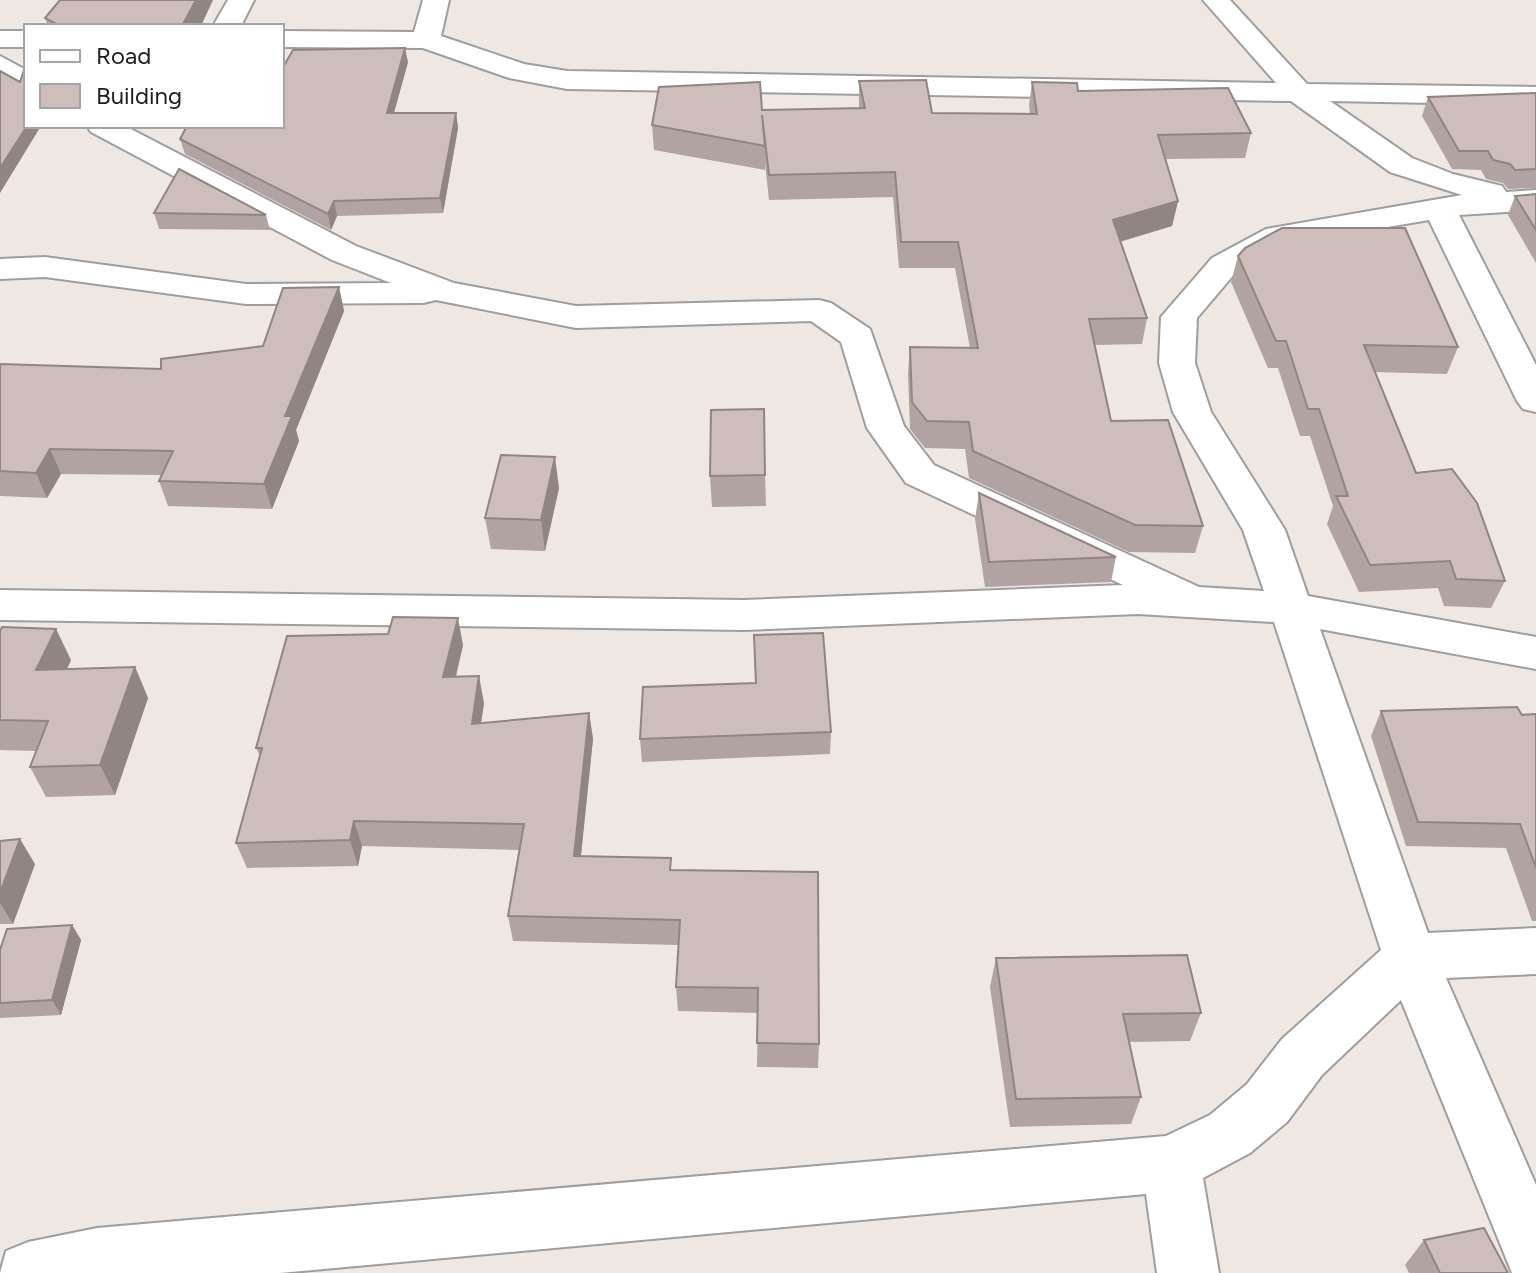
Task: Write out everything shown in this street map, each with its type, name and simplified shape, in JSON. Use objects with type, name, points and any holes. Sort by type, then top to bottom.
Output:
[{"type":"street","points":[[228,24],[241,0]]},
{"type":"street","points":[[426,40],[436,0]]},
{"type":"street","points":[[1216,0],[1302,95],[1401,165],[1442,181],[1531,201]]},
{"type":"street","points":[[0,39],[24,39]]},
{"type":"street","points":[[284,39],[426,40],[519,72],[567,80],[1302,95],[1536,96]]},
{"type":"street","points":[[0,64],[24,82]]},
{"type":"street","points":[[106,128],[344,253],[446,292],[576,317],[819,310],[857,337],[886,428],[920,474],[1201,603]]},
{"type":"street","points":[[1531,201],[1440,209],[1278,236],[1224,265],[1179,317],[1177,363],[1192,412],[1264,530],[1410,957],[1536,1256]]},
{"type":"street","points":[[1440,209],[1520,338],[1536,401]]},
{"type":"street","points":[[0,269],[45,267],[246,294],[446,292]]},
{"type":"street","points":[[0,605],[744,615],[1138,599],[1289,608],[1536,653]]},
{"type":"street","points":[[28,1273],[97,1259],[1171,1164],[1230,1134],[1267,1103],[1302,1057],[1410,957],[1536,951]]},
{"type":"street","points":[[1171,1164],[1188,1273]]},
{"type":"building","points":[[60,0],[196,0],[183,24],[56,24],[45,18]]},
{"type":"building","points":[[405,48],[387,113],[456,113],[440,198],[334,201],[328,214],[180,139],[186,128],[284,128],[284,66],[293,50]]},
{"type":"building","points":[[24,70],[26,128],[0,168],[0,71],[20,82]]},
{"type":"building","points":[[926,80],[932,113],[1037,114],[1032,82],[1077,83],[1078,91],[1228,88],[1251,133],[1158,135],[1178,201],[1113,220],[1147,318],[1089,319],[1111,421],[1168,420],[1203,526],[1135,525],[973,451],[969,422],[927,421],[912,402],[910,347],[978,348],[958,242],[901,242],[895,172],[769,175],[762,115],[765,146],[652,125],[659,87],[760,82],[762,110],[865,108],[859,81]]},
{"type":"building","points":[[1536,93],[1536,169],[1515,170],[1510,164],[1493,160],[1488,151],[1459,151],[1428,97]]},
{"type":"building","points":[[179,169],[266,215],[154,213]]},
{"type":"building","points":[[1536,194],[1536,230],[1515,196]]},
{"type":"building","points":[[1282,228],[1405,228],[1458,347],[1364,345],[1416,473],[1452,469],[1477,503],[1505,581],[1456,579],[1450,561],[1370,565],[1336,496],[1348,496],[1319,409],[1308,409],[1286,341],[1276,341],[1238,256],[1245,248]]},
{"type":"building","points":[[339,287],[285,416],[292,416],[264,484],[159,481],[173,451],[50,449],[36,473],[0,471],[0,364],[161,369],[161,359],[263,346],[283,288]]},
{"type":"building","points":[[764,409],[765,475],[710,476],[711,410]]},
{"type":"building","points":[[501,455],[555,457],[541,520],[485,518]]},
{"type":"building","points":[[979,493],[1116,557],[989,562]]},
{"type":"building","points":[[393,617],[458,618],[443,677],[479,676],[472,724],[589,713],[574,856],[671,858],[670,870],[818,872],[819,1044],[757,1043],[758,988],[676,987],[680,920],[508,916],[524,824],[354,821],[350,840],[236,843],[262,748],[256,748],[287,636],[388,634]]},
{"type":"building","points":[[2,627],[56,629],[36,670],[135,667],[100,765],[30,767],[48,721],[0,720]]},
{"type":"building","points":[[823,633],[831,732],[640,739],[643,687],[756,683],[754,635]]},
{"type":"building","points":[[1517,707],[1522,715],[1536,714],[1536,868],[1520,824],[1418,822],[1381,711]]},
{"type":"building","points":[[20,839],[0,893],[0,841]]},
{"type":"building","points":[[72,925],[52,1000],[0,1003],[0,950],[7,929]]},
{"type":"building","points":[[1187,955],[1201,1013],[1123,1014],[1141,1097],[1016,1099],[996,958]]},
{"type":"building","points":[[1484,1228],[1508,1273],[1440,1273],[1424,1240]]}]
